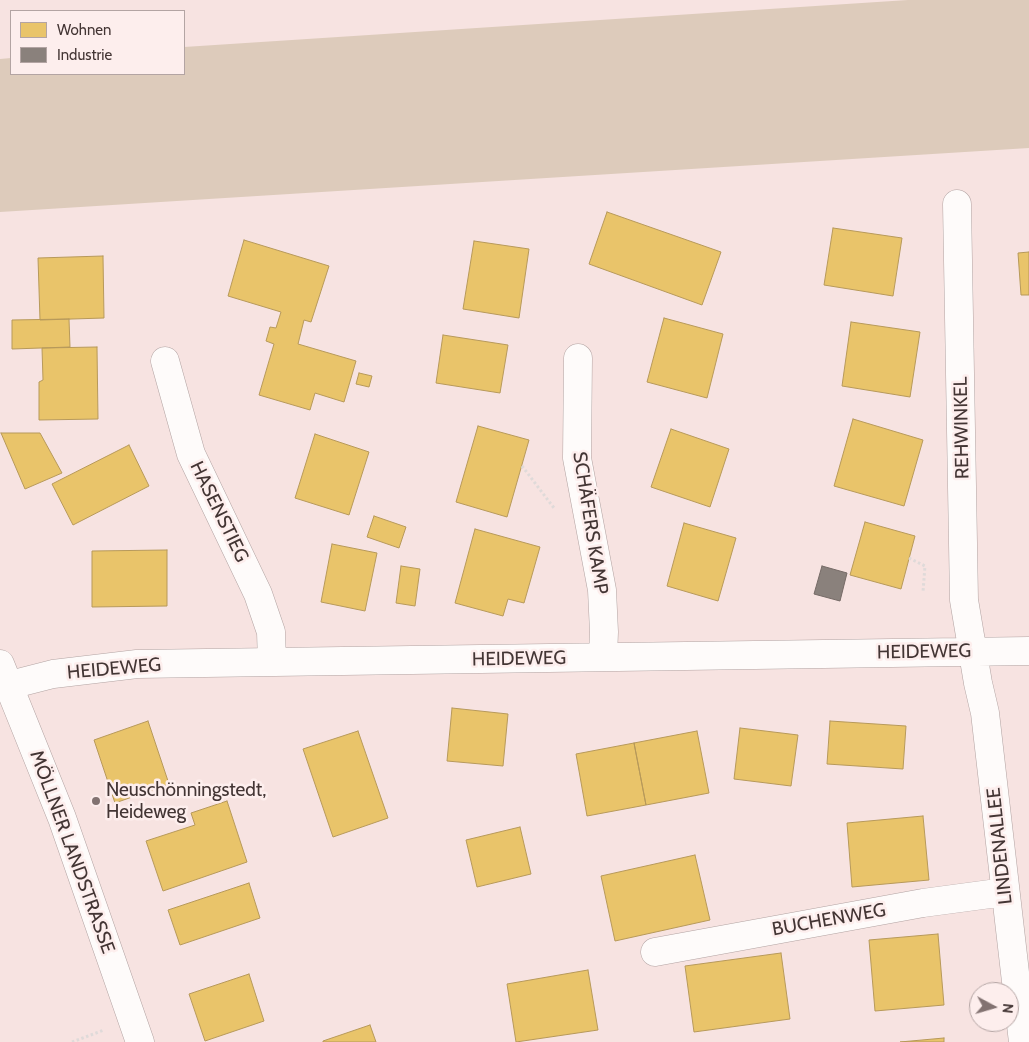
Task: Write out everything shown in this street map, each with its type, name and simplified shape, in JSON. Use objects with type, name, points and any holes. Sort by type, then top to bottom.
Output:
[{"type":"street","name":"REHWINKEL","points":[[957,204],[964,600],[972,651]]},
{"type":"street","name":"SCHÄFERS KAMP","points":[[578,358],[577,458],[602,590],[603,657]]},
{"type":"street","name":"HASENSTIEG","points":[[165,361],[191,454],[258,594],[271,632],[272,662]]},
{"type":"street","name":"LINDENALLEE","points":[[972,651],[985,713],[1005,892],[1024,997],[1023,1042]]},
{"type":"street","name":"HEIDEWEG","points":[[5,674],[53,674],[137,664],[1029,651]]},
{"type":"street","name":"MÖLLNER LANDSTRASSE","points":[[5,674],[62,818],[140,1042]]},
{"type":"street","name":"BUCHENWEG","points":[[654,952],[923,903],[1005,892]]},
{"type":"path","points":[[522,466],[558,513]]},
{"type":"path","points":[[909,558],[925,566],[923,592]]},
{"type":"shaded area","points":[[908,0],[1029,0],[1029,148],[0,212],[0,59],[10,58],[10,75],[185,75],[185,47]]},
{"type":"building: Wohnen","points":[[607,212],[721,252],[702,305],[589,264]]},
{"type":"building: Wohnen","points":[[833,228],[902,238],[893,296],[824,285]]},
{"type":"building: Wohnen","points":[[244,240],[329,266],[311,322],[304,320],[298,344],[356,361],[344,402],[315,393],[310,410],[259,395],[274,344],[266,341],[270,327],[276,328],[281,312],[228,296]]},
{"type":"building: Wohnen","points":[[474,241],[529,249],[519,318],[463,309]]},
{"type":"building: Wohnen","points":[[1029,252],[1029,295],[1021,295],[1018,253]]},
{"type":"building: Wohnen","points":[[103,256],[104,318],[40,320],[38,258]]},
{"type":"building: Wohnen","points":[[664,318],[723,334],[707,398],[647,382]]},
{"type":"building: Wohnen","points":[[69,319],[70,347],[12,349],[12,320]]},
{"type":"building: Wohnen","points":[[851,322],[920,332],[910,397],[842,386]]},
{"type":"building: Wohnen","points":[[443,335],[508,345],[500,393],[436,383]]},
{"type":"building: Wohnen","points":[[97,347],[98,419],[39,420],[39,382],[43,380],[42,348]]},
{"type":"building: Wohnen","points":[[359,373],[372,376],[369,387],[356,384]]},
{"type":"building: Wohnen","points":[[853,419],[923,440],[904,506],[834,486]]},
{"type":"building: Wohnen","points":[[478,426],[529,440],[507,517],[456,502]]},
{"type":"building: Wohnen","points":[[671,429],[729,449],[710,507],[651,487]]},
{"type":"building: Wohnen","points":[[1,433],[40,433],[62,473],[25,489]]},
{"type":"building: Wohnen","points":[[315,434],[369,452],[349,515],[295,498]]},
{"type":"building: Wohnen","points":[[129,445],[149,486],[73,525],[52,484]]},
{"type":"building: Wohnen","points":[[374,516],[406,527],[399,548],[367,537]]},
{"type":"building: Wohnen","points":[[865,522],[915,536],[901,589],[850,575]]},
{"type":"building: Wohnen","points":[[684,523],[736,538],[718,601],[667,586]]},
{"type":"building: Wohnen","points":[[475,529],[540,547],[524,603],[508,599],[503,616],[455,603]]},
{"type":"building: Wohnen","points":[[332,544],[377,553],[365,611],[321,602]]},
{"type":"building: Wohnen","points":[[167,550],[167,606],[92,607],[92,551]]},
{"type":"building: Wohnen","points":[[401,566],[420,569],[415,606],[396,603]]},
{"type":"building: Wohnen","points":[[452,708],[508,714],[503,766],[447,761]]},
{"type":"building: Wohnen","points":[[148,721],[169,784],[115,803],[94,740]]},
{"type":"building: Wohnen","points":[[830,721],[906,726],[903,769],[827,764]]},
{"type":"building: Wohnen","points":[[740,728],[798,735],[791,786],[734,779]]},
{"type":"building: Wohnen","points":[[358,731],[388,818],[333,837],[303,749]]},
{"type":"building: Wohnen","points":[[697,731],[709,793],[646,805],[634,743]]},
{"type":"building: Wohnen","points":[[634,743],[646,805],[587,816],[576,754]]},
{"type":"building: Wohnen","points":[[227,801],[247,862],[163,891],[146,841],[195,825],[191,813]]},
{"type":"building: Wohnen","points":[[923,816],[929,880],[852,887],[847,823]]},
{"type":"building: Wohnen","points":[[520,827],[531,874],[477,887],[466,840]]},
{"type":"building: Wohnen","points":[[695,855],[710,920],[615,941],[601,876]]},
{"type":"building: Wohnen","points":[[249,883],[260,918],[180,945],[168,910]]},
{"type":"building: Wohnen","points":[[938,934],[944,1005],[875,1011],[869,940]]},
{"type":"building: Wohnen","points":[[781,953],[790,1019],[694,1032],[685,966]]},
{"type":"building: Wohnen","points":[[588,970],[598,1030],[516,1042],[507,984]]},
{"type":"building: Wohnen","points":[[249,974],[264,1021],[205,1041],[189,994]]},
{"type":"building: Wohnen","points":[[370,1025],[376,1042],[323,1042],[323,1041]]},
{"type":"building: Wohnen","points":[[944,1038],[944,1042],[900,1042]]},
{"type":"building: Industrie","points":[[822,566],[847,573],[840,601],[814,594]]},
{"type":"place","name":"Neuschönningstedt, Heideweg","points":[[96,801]]}]
